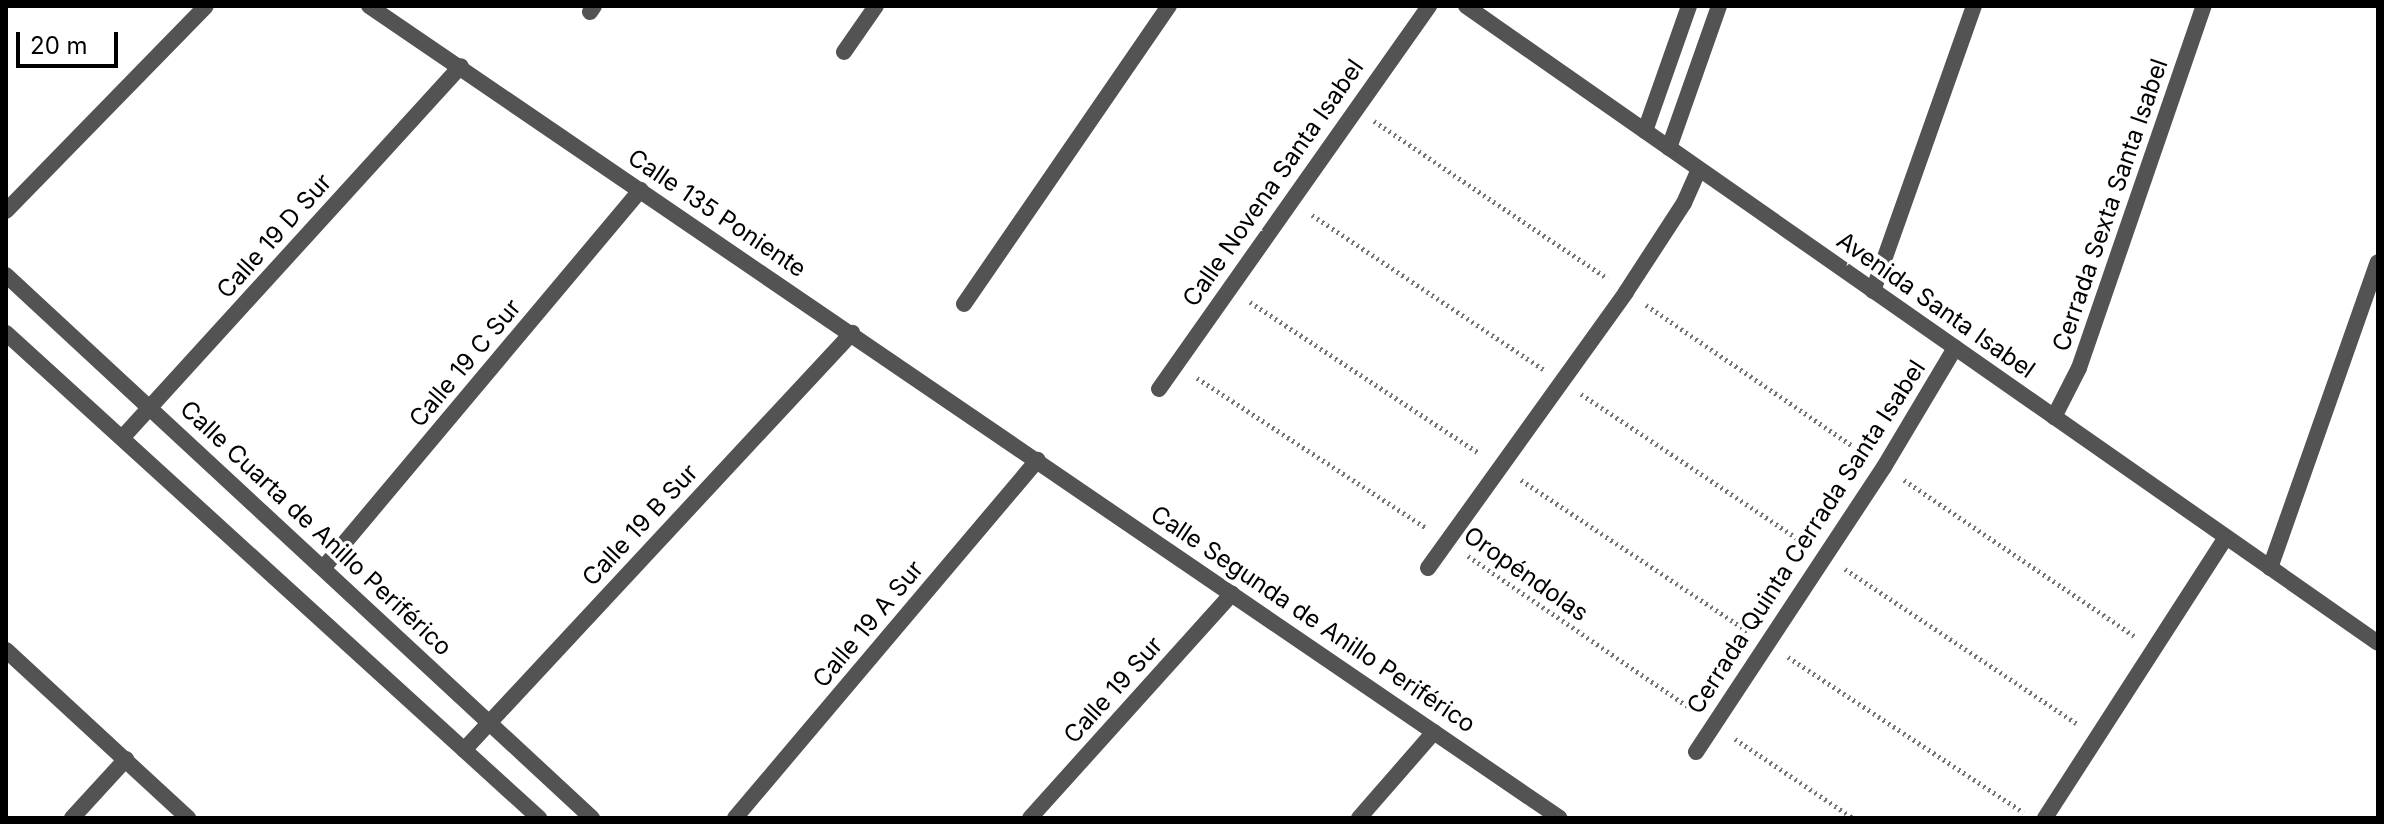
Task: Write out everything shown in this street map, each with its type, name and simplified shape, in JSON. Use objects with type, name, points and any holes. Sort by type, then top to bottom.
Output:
[{"type":"street","points":[[6,211],[206,6]]},
{"type":"street","name":"Calle 135 Poniente","points":[[369,6],[1038,460]]},
{"type":"street","points":[[844,52],[876,6]]},
{"type":"street","points":[[964,304],[1169,6]]},
{"type":"street","name":"Calle Novena Santa Isabel","points":[[1159,389],[1354,107],[1429,6]]},
{"type":"street","name":"Avenida Santa Isabel","points":[[1466,6],[2378,643]]},
{"type":"street","points":[[1645,131],[1689,6]]},
{"type":"street","points":[[1669,148],[1719,6]]},
{"type":"street","points":[[1873,291],[1974,6]]},
{"type":"street","name":"Cerrada Sexta Santa Isabel","points":[[2054,417],[2079,368],[2204,6]]},
{"type":"street","name":"Calle 19 D Sur","points":[[122,438],[461,66]]},
{"type":"street","points":[[1428,568],[1498,465],[1626,292],[1684,203],[1699,170]]},
{"type":"street","name":"Calle 19 C Sur","points":[[325,566],[641,190]]},
{"type":"street","points":[[2270,568],[2378,262]]},
{"type":"street","name":"Calle Cuarta de Anillo Periférico","points":[[6,275],[325,566],[486,724],[592,818]]},
{"type":"street","points":[[6,333],[539,818]]},
{"type":"street","name":"Calle 19 B Sur","points":[[464,750],[852,333]]},
{"type":"street","name":"Cerrada Quinta Cerrada Santa Isabel","points":[[1696,752],[1884,467],[1955,348]]},
{"type":"street","name":"Calle Segunda de Anillo Periférico","points":[[1038,460],[1560,818]]},
{"type":"street","name":"Calle 19 A Sur","points":[[735,818],[1038,460]]},
{"type":"street","points":[[2045,818],[2157,652],[2226,537]]},
{"type":"street","name":"Calle 19 Sur","points":[[1030,818],[1232,594]]},
{"type":"street","points":[[6,650],[188,818]]},
{"type":"street","points":[[1359,818],[1434,732]]},
{"type":"street","points":[[72,818],[126,759]]},
{"type":"path","points":[[1354,107],[2157,652]]},
{"type":"path","points":[[1291,201],[2099,738]]},
{"type":"path","points":[[1229,288],[2033,818]]},
{"type":"path","name":"Oropéndolas","points":[[1176,365],[1447,541],[1853,818]]}]
